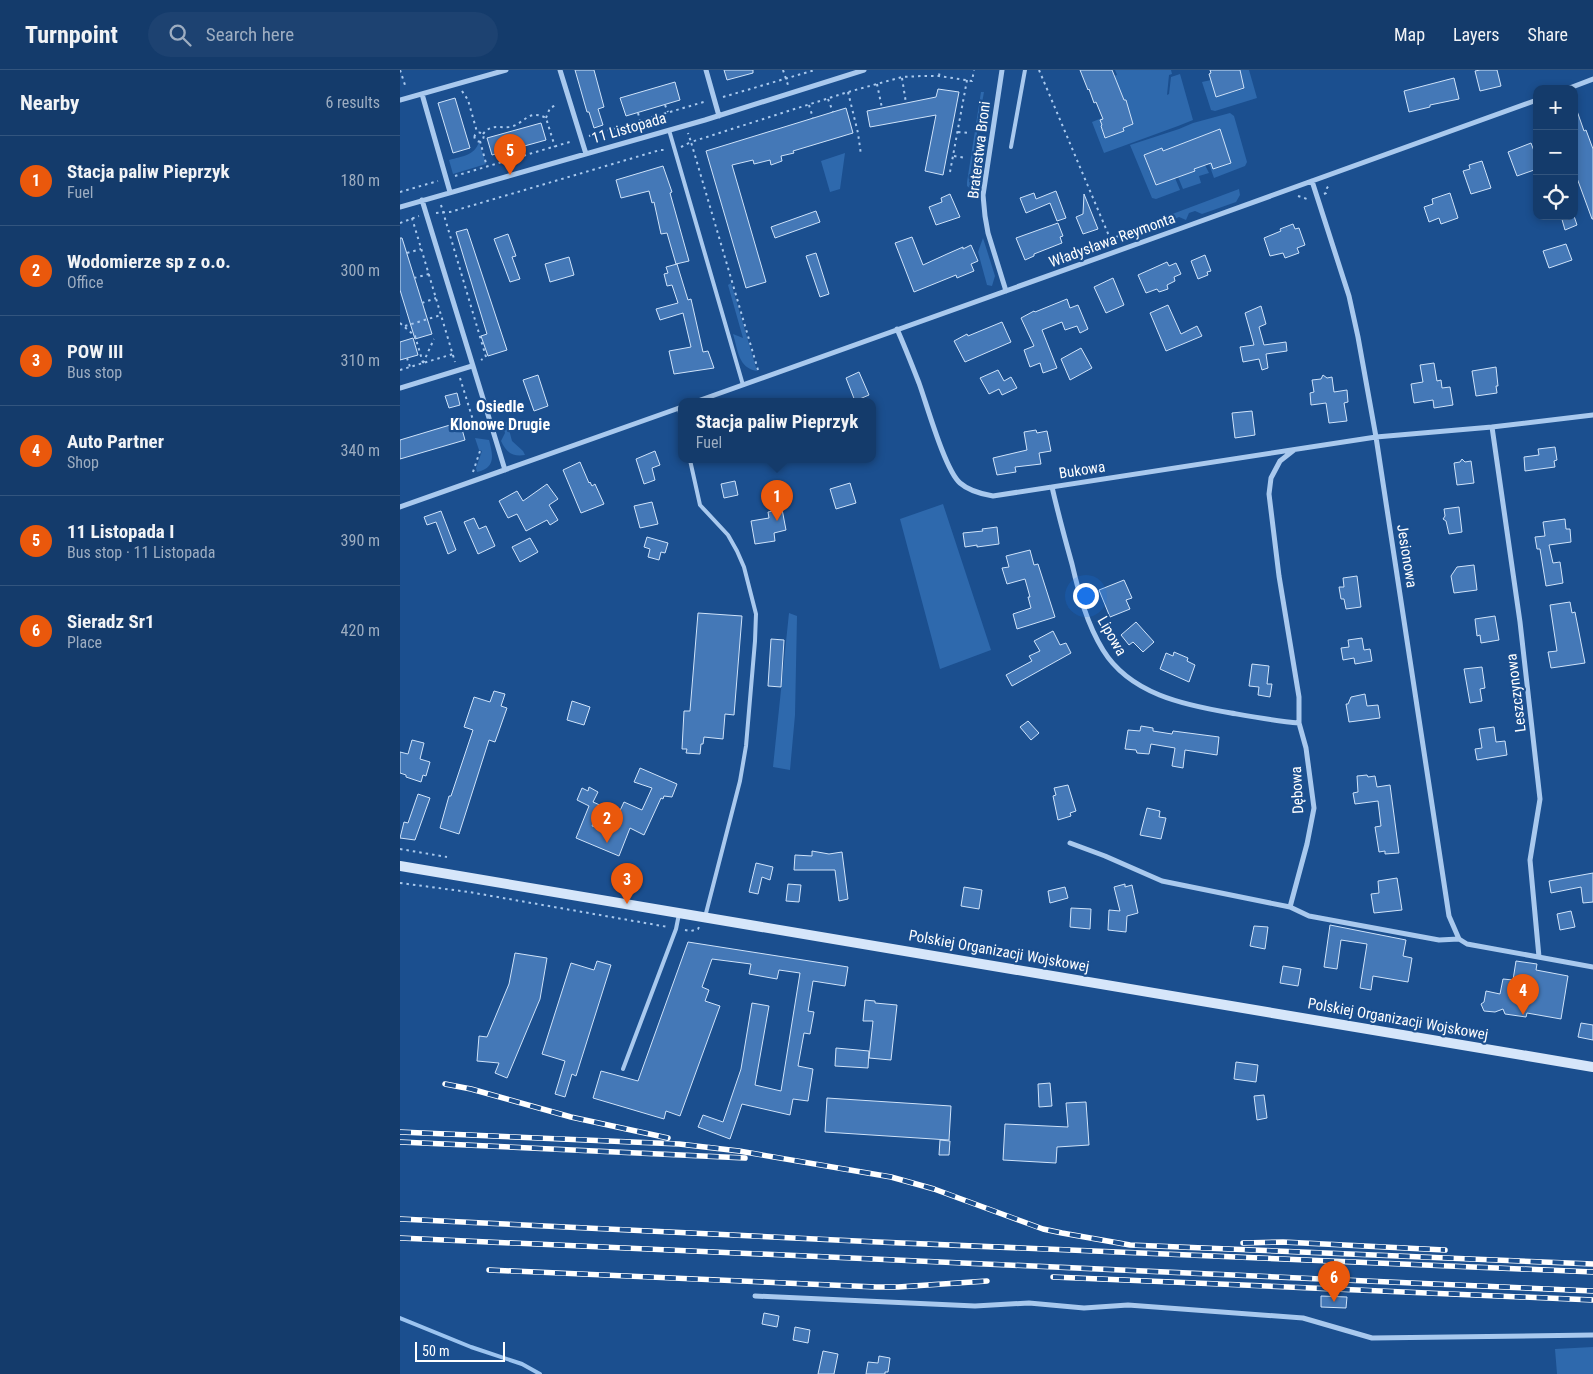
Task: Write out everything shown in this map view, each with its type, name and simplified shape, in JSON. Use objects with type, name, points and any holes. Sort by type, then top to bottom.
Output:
[{"type":"main road","name":"Polskiej Organizacji Wojskowej","points":[[400,866],[1593,1067]]},
{"type":"street","points":[[400,100],[506,70]]},
{"type":"street","points":[[560,70],[586,154]]},
{"type":"street","points":[[706,70],[719,116]]},
{"type":"street","points":[[841,70],[843,76]]},
{"type":"street","name":"11 Listopada","points":[[400,207],[719,116],[864,70]]},
{"type":"street","name":"Braterstwa Broni","points":[[1001,70],[983,195],[988,233],[1006,290]]},
{"type":"street","points":[[1577,85],[1593,79]]},
{"type":"street","points":[[422,94],[450,192]]},
{"type":"street","name":"Władysława Reymonta","points":[[706,398],[1533,101]]},
{"type":"street","name":"Jesionowa","points":[[1312,180],[1348,296],[1358,337],[1376,437],[1449,916],[1459,939]]},
{"type":"street","points":[[422,200],[505,470]]},
{"type":"street","name":"Bukowa","points":[[897,329],[954,476],[960,483],[978,493],[992,496],[1376,437]]},
{"type":"street","points":[[400,388],[472,366]]},
{"type":"street","points":[[400,507],[678,408]]},
{"type":"street","points":[[1376,437],[1492,427],[1593,415]]},
{"type":"street","name":"Leszczynowa","points":[[1492,427],[1520,622],[1540,799],[1530,860],[1539,957]]},
{"type":"street","name":"Dębowa","points":[[1290,907],[1307,844],[1314,808],[1306,748],[1299,723],[1299,696],[1279,576],[1269,494],[1271,478],[1280,462],[1294,450]]},
{"type":"street","name":"Lipowa","points":[[1052,487],[1079,593],[1089,623],[1103,651],[1117,668],[1135,683],[1169,700],[1200,708],[1299,723]]},
{"type":"street","points":[[1070,843],[1162,881],[1290,907],[1309,916],[1439,940],[1459,939],[1466,944],[1593,967]]},
{"type":"street","points":[[756,1296],[975,1306],[1029,1303],[1084,1308],[1128,1305],[1302,1318],[1372,1338],[1593,1334]]},
{"type":"lane","points":[[1011,146],[1024,70]]},
{"type":"lane","points":[[669,130],[743,385]]},
{"type":"lane","points":[[691,463],[700,505],[728,535],[737,551],[744,567],[756,614],[746,746],[740,781],[705,917]]},
{"type":"lane","points":[[623,1068],[676,929],[680,912]]},
{"type":"path","points":[[400,70],[409,98]]},
{"type":"path","points":[[783,70],[786,78]]},
{"type":"path","points":[[400,192],[813,70]]},
{"type":"path","points":[[939,76],[940,70]]},
{"type":"path","points":[[400,223],[412,218],[460,209],[660,150],[674,151],[691,142],[877,84],[902,78],[939,76],[972,81],[974,70]]},
{"type":"path","points":[[1039,70],[1116,252]]},
{"type":"path","points":[[902,78],[906,103]]},
{"type":"path","points":[[950,172],[967,80]]},
{"type":"path","points":[[877,84],[882,108]]},
{"type":"path","points":[[460,89],[468,100],[477,132],[475,139],[480,141],[487,166]]},
{"type":"path","points":[[848,92],[858,133],[861,155]]},
{"type":"path","points":[[828,98],[833,112]]},
{"type":"path","points":[[665,105],[668,113]]},
{"type":"path","points":[[809,105],[813,118]]},
{"type":"path","points":[[555,147],[546,118],[550,108],[556,106]]},
{"type":"path","points":[[638,113],[640,121]]},
{"type":"path","points":[[480,141],[483,138],[483,134],[492,127],[509,127],[535,114],[546,118]]},
{"type":"path","points":[[686,125],[761,379]]},
{"type":"path","points":[[477,132],[483,134]]},
{"type":"path","points":[[958,132],[970,133]]},
{"type":"path","points":[[953,156],[966,158]]},
{"type":"path","points":[[434,182],[486,357],[472,366]]},
{"type":"path","points":[[412,218],[476,434]]},
{"type":"path","points":[[1110,239],[1130,232]]},
{"type":"path","points":[[407,253],[421,249]]},
{"type":"path","points":[[414,278],[428,274]]},
{"type":"path","points":[[422,303],[436,298]]},
{"type":"path","points":[[404,326],[441,315]]},
{"type":"path","points":[[400,323],[415,336],[423,363]]},
{"type":"path","points":[[423,363],[434,339]]},
{"type":"path","points":[[400,370],[453,354]]},
{"type":"path","points":[[408,358],[410,367]]},
{"type":"path","points":[[476,480],[473,471],[480,451]]},
{"type":"path","points":[[400,849],[447,857]]},
{"type":"path","points":[[400,883],[469,892],[691,931],[698,929],[705,917]]},
{"type":"shaded area","points":[[1115,70],[1171,70],[1172,74],[1169,75],[1167,95],[1169,94],[1171,77],[1180,74],[1193,120],[1104,153],[1092,122],[1102,118],[1101,126],[1106,138],[1124,131],[1123,128],[1133,124],[1126,100],[1124,100],[1114,76],[1117,75]]},
{"type":"shaded area","points":[[1240,70],[1249,70],[1257,98],[1215,111],[1211,110],[1202,82],[1211,80],[1216,97],[1244,89]]},
{"type":"shaded area","points":[[981,92],[984,92],[979,119],[988,121],[986,128],[978,128],[974,150],[983,152],[982,156],[973,155],[969,182],[978,184],[975,188],[971,189],[967,186],[967,182]]},
{"type":"shaded area","points":[[1230,113],[1234,116],[1247,162],[1245,166],[1214,178],[1209,164],[1211,163],[1214,169],[1231,163],[1220,129],[1163,151],[1162,149],[1144,155],[1150,172],[1175,178],[1180,190],[1156,199],[1152,198],[1130,145],[1193,123]]},
{"type":"shaded area","points":[[479,142],[486,164],[453,174],[449,160],[471,153]]},
{"type":"shaded area","points":[[845,153],[840,189],[830,192],[821,161]]},
{"type":"shaded area","points":[[1205,165],[1209,173],[1199,176],[1201,183],[1183,189],[1178,177],[1195,171],[1193,167]]},
{"type":"shaded area","points":[[1239,189],[1240,195],[1236,202],[1202,214],[1195,211],[1189,213],[1186,220],[1179,217],[1172,220],[1169,226],[1144,235],[1139,234],[1135,228]]},
{"type":"shaded area","points":[[983,238],[995,276],[992,286],[987,285],[978,252]]},
{"type":"shaded area","points":[[731,283],[757,371],[742,362],[738,352],[733,334],[743,338],[728,285]]},
{"type":"shaded area","points":[[507,422],[512,441],[525,455],[513,454],[507,451],[503,445],[501,441],[505,433],[502,423]]},
{"type":"shaded area","points":[[475,438],[489,440],[492,456],[490,464],[477,472],[476,468],[482,451],[479,450]]},
{"type":"shaded area","points":[[943,504],[991,650],[940,669],[900,519]]},
{"type":"shaded area","points":[[789,613],[797,616],[795,715],[790,770],[773,767]]},
{"type":"shaded area","points":[[1593,1347],[1593,1374],[1557,1374],[1555,1349]]},
{"type":"building","points":[[575,70],[594,70],[604,107],[598,109],[603,125],[594,128],[589,112],[587,112]]},
{"type":"building","points":[[724,70],[753,70],[753,73],[727,80]]},
{"type":"building","points":[[1080,70],[1112,70],[1124,100],[1126,100],[1133,124],[1123,128],[1124,131],[1105,138],[1100,120],[1103,119]]},
{"type":"building","points":[[1210,70],[1240,70],[1244,88],[1216,97],[1209,74],[1211,73]]},
{"type":"building","points":[[1497,70],[1501,86],[1480,91],[1475,71]]},
{"type":"building","points":[[1454,78],[1459,99],[1409,112],[1404,91]]},
{"type":"building","points":[[675,82],[680,100],[626,116],[620,98]]},
{"type":"building","points":[[938,89],[959,92],[943,175],[925,171],[936,115],[870,127],[867,111],[936,97]]},
{"type":"building","points":[[455,98],[470,148],[453,153],[438,103]]},
{"type":"building","points":[[846,108],[853,133],[793,151],[794,153],[781,156],[782,161],[771,165],[770,160],[754,164],[753,160],[732,165],[766,282],[746,288],[706,151]]},
{"type":"building","points":[[1578,114],[1593,149],[1592,219],[1578,181]]},
{"type":"building","points":[[541,123],[546,140],[492,155],[487,138]]},
{"type":"building","points":[[1220,129],[1231,163],[1213,169],[1211,163],[1156,185],[1144,155],[1162,148],[1163,151]]},
{"type":"building","points":[[1531,143],[1533,148],[1533,170],[1517,176],[1508,152]]},
{"type":"building","points":[[1482,161],[1491,188],[1471,194],[1463,171],[1470,169],[1469,165]]},
{"type":"building","points":[[663,166],[672,192],[670,193],[689,261],[676,264],[667,233],[661,234],[654,202],[652,203],[649,191],[621,198],[616,180]]},
{"type":"building","points":[[1056,191],[1066,218],[1057,221],[1050,203],[1026,213],[1020,198],[1034,193],[1036,199]]},
{"type":"building","points":[[1450,193],[1458,218],[1441,224],[1439,218],[1429,222],[1424,207],[1433,204],[1432,199]]},
{"type":"building","points":[[950,194],[960,217],[936,225],[929,207],[942,202],[941,198]]},
{"type":"building","points":[[1084,194],[1098,229],[1083,234],[1076,217],[1083,214]]},
{"type":"building","points":[[816,211],[820,222],[775,238],[771,227]]},
{"type":"building","points":[[1562,220],[1575,220],[1577,225],[1565,230]]},
{"type":"building","points":[[1058,223],[1063,236],[1060,237],[1062,243],[1034,254],[1034,256],[1025,260],[1016,238]]},
{"type":"building","points":[[1293,224],[1295,229],[1299,228],[1305,245],[1297,248],[1299,253],[1285,258],[1283,253],[1270,256],[1264,238]]},
{"type":"building","points":[[467,229],[507,350],[488,356],[481,336],[487,334],[456,232]]},
{"type":"building","points":[[508,234],[516,256],[512,257],[520,279],[510,282],[494,239]]},
{"type":"building","points":[[912,237],[923,265],[971,245],[978,261],[971,264],[974,271],[957,278],[956,275],[914,292],[895,243]]},
{"type":"building","points":[[400,238],[402,238],[432,334],[415,339],[400,290]]},
{"type":"building","points":[[1566,244],[1572,260],[1549,268],[1543,251]]},
{"type":"building","points":[[816,253],[829,294],[820,297],[806,256]]},
{"type":"building","points":[[1205,255],[1211,271],[1207,272],[1208,275],[1198,279],[1191,261]]},
{"type":"building","points":[[569,257],[574,275],[550,282],[545,264]]},
{"type":"building","points":[[1167,262],[1169,266],[1176,263],[1181,274],[1174,277],[1175,281],[1167,285],[1168,289],[1159,292],[1157,289],[1146,293],[1138,275]]},
{"type":"building","points":[[677,264],[688,300],[691,299],[703,352],[708,351],[714,368],[674,374],[669,351],[691,347],[683,313],[660,320],[656,309],[678,303],[672,285],[667,286],[664,274],[668,273],[666,267]]},
{"type":"building","points":[[1113,278],[1124,305],[1106,313],[1094,287]]},
{"type":"building","points":[[1067,299],[1070,308],[1078,305],[1088,329],[1080,333],[1077,326],[1065,330],[1062,322],[1042,330],[1057,368],[1043,373],[1040,363],[1030,367],[1024,350],[1034,346],[1021,318],[1034,311]]},
{"type":"building","points":[[1168,305],[1181,334],[1197,326],[1202,336],[1166,351],[1150,313]]},
{"type":"building","points":[[1261,306],[1266,324],[1259,327],[1264,345],[1286,342],[1287,351],[1266,354],[1268,368],[1262,370],[1259,359],[1243,362],[1240,347],[1254,345],[1245,313]]},
{"type":"building","points":[[1002,322],[1011,342],[965,362],[954,341],[967,334],[968,336]]},
{"type":"building","points":[[413,338],[418,355],[400,360],[400,342]]},
{"type":"building","points":[[1081,348],[1092,368],[1070,380],[1061,359]]},
{"type":"building","points":[[1434,363],[1437,381],[1441,380],[1442,388],[1450,387],[1453,405],[1434,408],[1433,400],[1414,403],[1411,384],[1423,382],[1420,365]]},
{"type":"building","points":[[1496,367],[1497,393],[1476,396],[1472,371]]},
{"type":"building","points":[[998,370],[1004,381],[1011,377],[1017,388],[1002,395],[999,389],[989,394],[980,378]]},
{"type":"building","points":[[859,372],[869,395],[862,398],[854,398],[846,378]]},
{"type":"building","points":[[538,375],[548,406],[534,411],[523,380]]},
{"type":"building","points":[[1323,375],[1327,378],[1332,377],[1334,392],[1347,390],[1348,402],[1344,403],[1347,421],[1329,423],[1326,403],[1311,405],[1310,393],[1314,392],[1312,380],[1321,379]]},
{"type":"building","points":[[457,393],[460,405],[449,408],[445,396]]},
{"type":"building","points":[[1252,411],[1255,435],[1235,438],[1232,413]]},
{"type":"building","points":[[460,422],[465,440],[400,459],[400,440]]},
{"type":"building","points":[[1036,430],[1037,433],[1047,431],[1051,451],[1039,453],[1041,464],[1015,467],[1016,472],[997,475],[993,458],[1027,450],[1024,432]]},
{"type":"building","points":[[1555,447],[1557,460],[1554,461],[1555,467],[1525,471],[1524,457],[1539,455],[1538,449]]},
{"type":"building","points":[[655,451],[660,465],[652,468],[655,480],[644,484],[636,459]]},
{"type":"building","points":[[1462,459],[1465,462],[1471,461],[1474,483],[1457,485],[1454,463],[1460,462]]},
{"type":"building","points":[[580,462],[589,483],[592,486],[595,484],[604,504],[581,513],[563,470]]},
{"type":"building","points":[[735,481],[738,495],[724,498],[721,484]]},
{"type":"building","points":[[850,483],[856,503],[836,509],[830,489]]},
{"type":"building","points":[[547,484],[558,499],[549,505],[558,520],[550,525],[547,520],[526,531],[517,514],[508,518],[499,501],[517,491],[523,501]]},
{"type":"building","points":[[652,502],[658,524],[640,528],[634,506]]},
{"type":"building","points":[[1459,507],[1462,532],[1449,534],[1446,521],[1443,519],[1445,516],[1444,509]]},
{"type":"building","points":[[782,509],[786,530],[774,533],[775,541],[755,544],[751,521],[769,518],[768,512]]},
{"type":"building","points":[[441,511],[456,550],[448,554],[436,522],[427,525],[424,517]]},
{"type":"building","points":[[474,518],[479,529],[486,526],[495,546],[478,554],[464,522]]},
{"type":"building","points":[[1565,519],[1566,529],[1570,529],[1571,542],[1549,545],[1553,563],[1560,562],[1563,583],[1546,586],[1540,549],[1537,549],[1535,537],[1545,536],[1543,522]]},
{"type":"building","points":[[997,527],[999,544],[965,547],[963,533],[983,531],[982,529]]},
{"type":"building","points":[[647,537],[668,543],[665,553],[661,552],[659,560],[648,557],[650,549],[644,547]]},
{"type":"building","points":[[530,538],[538,552],[520,562],[512,547]]},
{"type":"building","points":[[1030,550],[1034,565],[1038,564],[1055,617],[1017,629],[1013,614],[1031,608],[1028,597],[1030,597],[1025,579],[1007,584],[1002,568],[1009,567],[1006,556]]},
{"type":"building","points":[[1474,565],[1477,590],[1454,593],[1451,576],[1457,567]]},
{"type":"building","points":[[1357,576],[1361,607],[1346,609],[1344,599],[1341,599],[1339,587],[1344,587],[1343,578]]},
{"type":"building","points":[[1124,580],[1132,598],[1126,600],[1130,609],[1110,617],[1099,590]]},
{"type":"building","points":[[1570,602],[1572,613],[1575,612],[1585,663],[1551,668],[1548,652],[1557,651],[1550,605]]},
{"type":"building","points":[[698,613],[742,616],[734,715],[725,714],[723,739],[704,737],[700,754],[686,753],[687,749],[682,749],[684,711],[690,711]]},
{"type":"building","points":[[1495,616],[1499,640],[1481,643],[1480,635],[1477,636],[1475,619]]},
{"type":"building","points":[[1136,622],[1154,642],[1143,652],[1133,642],[1129,645],[1121,635]]},
{"type":"building","points":[[1053,631],[1060,645],[1066,643],[1071,653],[1012,686],[1006,675],[1032,661],[1029,656],[1040,651],[1034,641]]},
{"type":"building","points":[[1362,638],[1364,650],[1370,649],[1372,661],[1355,664],[1354,658],[1343,660],[1341,648],[1349,647],[1348,640]]},
{"type":"building","points":[[771,639],[784,640],[781,687],[768,686]]},
{"type":"building","points":[[1174,652],[1188,658],[1187,661],[1195,665],[1189,682],[1160,669],[1166,653],[1173,656]]},
{"type":"building","points":[[1252,664],[1269,666],[1267,684],[1272,684],[1270,697],[1258,695],[1259,687],[1249,686]]},
{"type":"building","points":[[1482,667],[1485,688],[1480,689],[1482,701],[1470,703],[1464,669]]},
{"type":"building","points":[[494,691],[505,694],[501,706],[507,708],[495,742],[489,740],[459,834],[440,828],[449,796],[451,796],[473,730],[464,727],[474,697],[490,702]]},
{"type":"building","points":[[1365,694],[1367,706],[1378,705],[1380,718],[1349,722],[1346,704],[1348,704],[1351,697]]},
{"type":"building","points":[[572,701],[590,707],[584,725],[567,720]]},
{"type":"building","points":[[1028,721],[1039,733],[1031,740],[1020,727]]},
{"type":"building","points":[[1141,726],[1153,728],[1153,731],[1172,734],[1173,731],[1219,737],[1217,755],[1185,750],[1183,768],[1172,766],[1175,748],[1151,744],[1149,754],[1125,749],[1128,730],[1140,731]]},
{"type":"building","points":[[1494,727],[1496,742],[1505,741],[1507,755],[1477,760],[1475,749],[1482,748],[1479,729]]},
{"type":"building","points":[[412,740],[424,743],[420,759],[430,762],[426,776],[423,775],[421,782],[400,773],[400,752],[408,754]]},
{"type":"building","points":[[640,768],[677,784],[672,797],[664,796],[663,799],[661,798],[644,835],[630,828],[619,856],[576,838],[589,806],[577,800],[582,788],[588,791],[589,787],[598,792],[593,802],[602,806],[592,826],[610,832],[624,802],[642,810],[652,788],[634,782]]},
{"type":"building","points":[[1367,775],[1368,777],[1375,776],[1377,787],[1390,785],[1399,853],[1385,854],[1385,851],[1379,852],[1375,827],[1381,826],[1378,801],[1355,804],[1353,793],[1358,792],[1357,776]]},
{"type":"building","points":[[1068,785],[1076,811],[1070,813],[1071,816],[1058,820],[1053,796],[1056,795],[1054,788]]},
{"type":"building","points":[[418,794],[430,798],[415,840],[400,838],[404,822],[408,823]]},
{"type":"building","points":[[1147,808],[1160,811],[1159,817],[1166,818],[1161,839],[1140,835]]},
{"type":"building","points":[[812,851],[829,854],[842,852],[848,899],[839,901],[835,870],[794,870],[795,855],[812,856]]},
{"type":"building","points":[[756,863],[773,867],[770,880],[762,877],[758,894],[749,892]]},
{"type":"building","points":[[1593,873],[1593,902],[1583,903],[1581,887],[1551,893],[1549,881]]},
{"type":"building","points":[[1397,878],[1402,910],[1374,913],[1371,894],[1379,893],[1378,881]]},
{"type":"building","points":[[788,884],[801,885],[799,902],[786,901]]},
{"type":"building","points":[[1125,884],[1125,887],[1132,885],[1138,913],[1127,916],[1126,932],[1108,930],[1109,910],[1120,911],[1114,887]]},
{"type":"building","points":[[964,887],[982,890],[979,909],[961,906]]},
{"type":"building","points":[[1065,887],[1068,898],[1050,903],[1048,891]]},
{"type":"building","points":[[1071,908],[1091,909],[1090,929],[1070,927]]},
{"type":"building","points":[[1571,911],[1575,927],[1560,930],[1557,914]]},
{"type":"building","points":[[1330,925],[1406,940],[1403,956],[1412,958],[1408,982],[1373,976],[1371,990],[1360,988],[1367,944],[1341,940],[1337,969],[1324,967]]},
{"type":"building","points":[[1254,926],[1268,927],[1265,949],[1250,946]]},
{"type":"building","points":[[688,942],[848,967],[845,986],[813,981],[808,1011],[814,1012],[810,1034],[804,1033],[798,1066],[813,1069],[808,1101],[793,1099],[790,1115],[742,1104],[730,1139],[698,1127],[703,1115],[723,1122],[741,1069],[752,1003],[769,1006],[755,1085],[781,1091],[800,973],[779,970],[777,979],[749,974],[751,964],[712,959],[702,987],[709,990],[705,1001],[720,1006],[680,1116],[666,1111],[664,1119],[593,1098],[601,1071],[638,1081]]},
{"type":"building","points":[[515,953],[547,958],[540,999],[507,1078],[495,1073],[499,1063],[477,1061],[479,1036],[487,1037],[509,984]]},
{"type":"building","points":[[597,961],[611,965],[576,1076],[572,1074],[565,1097],[555,1094],[565,1061],[542,1054],[571,963],[594,970]]},
{"type":"building","points":[[1516,961],[1537,964],[1536,970],[1568,976],[1561,1019],[1527,1013],[1526,1017],[1505,1014],[1503,1009],[1495,1012],[1484,1011],[1481,1004],[1484,1002],[1486,991],[1500,994],[1503,979],[1513,980]]},
{"type":"building","points":[[1283,966],[1301,969],[1298,986],[1280,983]]},
{"type":"building","points":[[865,1000],[897,1005],[891,1060],[869,1058],[873,1021],[863,1021]]},
{"type":"building","points":[[1581,1023],[1593,1025],[1593,1040],[1578,1037]]},
{"type":"building","points":[[836,1048],[869,1051],[868,1068],[835,1066]]},
{"type":"building","points":[[1236,1062],[1258,1065],[1256,1082],[1234,1079]]},
{"type":"building","points":[[1050,1083],[1052,1106],[1039,1107],[1038,1084]]},
{"type":"building","points":[[1264,1095],[1267,1118],[1257,1120],[1254,1096]]},
{"type":"building","points":[[827,1098],[951,1106],[949,1140],[825,1132]]},
{"type":"building","points":[[1086,1102],[1089,1145],[1057,1147],[1056,1163],[1003,1160],[1005,1124],[1068,1127],[1066,1103]]},
{"type":"building","points":[[940,1140],[950,1141],[949,1155],[939,1155]]},
{"type":"building","points":[[1321,1296],[1347,1297],[1346,1308],[1321,1307]]},
{"type":"building","points":[[764,1313],[779,1316],[777,1327],[762,1324]]},
{"type":"building","points":[[795,1327],[810,1330],[808,1343],[793,1340]]},
{"type":"building","points":[[823,1351],[838,1354],[834,1374],[818,1374]]},
{"type":"building","points":[[879,1356],[890,1358],[888,1372],[885,1372],[885,1374],[866,1374],[868,1362],[878,1363]]},
{"type":"waterway","points":[[400,1318],[471,1347],[522,1364],[540,1374]]},
{"type":"railway","points":[[445,1084],[471,1089],[571,1117],[668,1138]]},
{"type":"railway","points":[[400,1132],[679,1144],[739,1151],[891,1177],[934,1189],[1043,1229],[1130,1245],[1593,1264]]},
{"type":"railway","points":[[400,1142],[745,1158]]},
{"type":"railway","points":[[400,1219],[878,1242],[1593,1272]]},
{"type":"railway","points":[[400,1238],[1593,1291]]},
{"type":"railway","points":[[1243,1243],[1283,1242],[1445,1250]]},
{"type":"railway","points":[[489,1270],[876,1287],[987,1281]]},
{"type":"railway","points":[[1053,1277],[1593,1300]]},
{"type":"place","name":"11 Listopada I","points":[[510,175]]},
{"type":"place","name":"Stacja paliw Pieprzyk","points":[[777,521]]},
{"type":"place","name":"Wodomierze sp z o.o.","points":[[607,843]]},
{"type":"place","name":"POW III","points":[[627,904]]},
{"type":"place","name":"Auto Partner","points":[[1523,1015]]},
{"type":"place","name":"Sieradz Sr1","points":[[1334,1302]]},
{"type":"district","name":"Osiedle Klonowe Drugie","points":[[500,415]]}]
